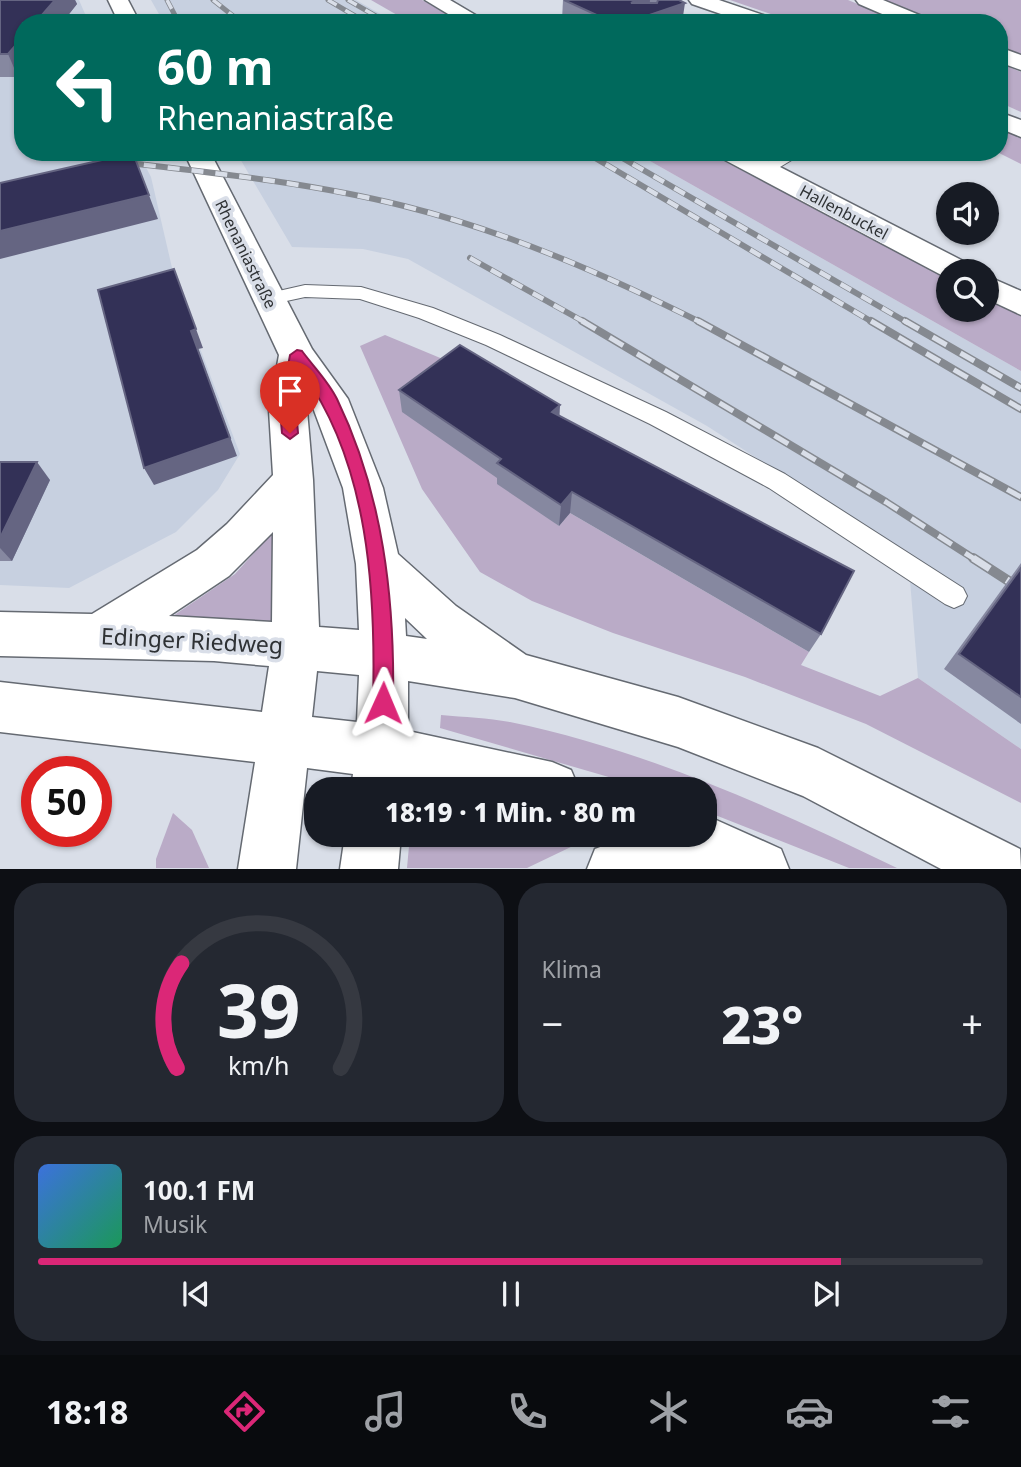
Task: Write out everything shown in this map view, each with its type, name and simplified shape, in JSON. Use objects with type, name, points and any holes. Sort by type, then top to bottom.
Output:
[{"type":"main road","points":[[435,0],[462,14]]},
{"type":"main road","points":[[699,0],[741,14]]},
{"type":"main road","points":[[866,0],[900,14]]},
{"type":"main road","name":"Rhenaniastraße","points":[[201,161],[297,355],[330,399],[363,488],[378,565],[384,655],[380,770]]},
{"type":"main road","name":"Hallenbuckel","points":[[747,161],[936,260]]},
{"type":"main road","points":[[999,292],[1021,303]]},
{"type":"main road","points":[[267,869],[296,646],[293,480],[288,410],[297,355]]},
{"type":"main road","points":[[102,634],[213,563],[242,537],[293,480]]},
{"type":"main road","points":[[378,565],[440,621],[515,675],[678,722],[817,775],[1000,869]]},
{"type":"main road","name":"Edinger Riedweg","points":[[0,634],[102,634],[296,646],[384,655],[515,675]]},
{"type":"main road","points":[[0,707],[173,728],[286,738],[380,770],[443,777]]},
{"type":"main road","points":[[369,869],[372,847]]},
{"type":"main road","points":[[615,869],[721,850]]},
{"type":"lane","points":[[764,170],[780,161]]},
{"type":"lane","points":[[268,299],[305,291],[360,293],[426,313],[493,340],[657,418],[777,481],[954,596]]},
{"type":"shaded area","points":[[0,0],[79,0],[85,14],[14,14],[14,161],[143,161],[151,177],[176,285],[240,454],[218,490],[176,532],[69,588],[0,585]]},
{"type":"shaded area","points":[[151,0],[356,0],[380,14],[159,14]]},
{"type":"shaded area","points":[[371,0],[422,0],[448,14],[395,14]]},
{"type":"shaded area","points":[[730,0],[848,0],[881,14],[771,14]]},
{"type":"shaded area","points":[[885,0],[1021,0],[1021,56],[1008,51],[1008,14],[919,14]]},
{"type":"shaded area","points":[[1008,67],[1021,72],[1021,112],[1008,106]]},
{"type":"shaded area","points":[[1008,132],[1021,138],[1021,164],[1008,158]]},
{"type":"shaded area","points":[[241,161],[650,161],[1021,371],[1021,749],[918,678],[908,556],[707,426],[408,259],[363,249],[292,247]]},
{"type":"shaded area","points":[[650,161],[723,161],[936,271],[936,322],[999,322],[999,304],[1021,315],[1021,371]]},
{"type":"shaded area","points":[[385,335],[462,367],[501,481],[559,526],[570,513],[809,652],[801,665],[880,696],[918,678],[1021,749],[1021,803],[866,724],[745,677],[613,633],[532,601],[480,572],[422,489],[360,346]]},
{"type":"shaded area","points":[[274,531],[272,625],[173,616],[235,574]]},
{"type":"shaded area","points":[[441,715],[510,722],[610,748],[692,777],[609,777],[440,728]]},
{"type":"shaded area","points":[[717,787],[897,868],[849,868],[717,816]]},
{"type":"shaded area","points":[[173,813],[192,830],[209,868],[156,868],[156,859]]},
{"type":"shaded area","points":[[409,847],[571,847],[527,868],[407,868]]},
{"type":"building","points":[[0,0],[55,0],[43,14],[14,14],[14,47],[8,54],[0,54]]},
{"type":"building","points":[[564,0],[637,0],[631,3],[657,3],[658,0],[679,0],[685,3],[653,14],[594,14]]},
{"type":"building","points":[[98,161],[136,161],[149,195],[0,231],[0,183]]},
{"type":"building","points":[[174,269],[196,329],[191,331],[230,438],[144,468],[98,290]]},
{"type":"building","points":[[460,345],[560,405],[552,412],[854,571],[821,634],[572,492],[561,505],[497,463],[501,459],[399,390]]},
{"type":"building","points":[[0,462],[37,462],[0,538]]},
{"type":"building","points":[[1021,568],[1021,697],[959,654]]},
{"type":"railway","points":[[167,0],[174,14]]},
{"type":"railway","points":[[213,0],[231,14]]},
{"type":"railway","points":[[328,0],[352,14]]},
{"type":"railway","points":[[348,0],[372,14]]},
{"type":"railway","points":[[600,161],[874,323]]},
{"type":"railway","points":[[628,161],[908,323]]},
{"type":"railway","points":[[120,162],[298,185],[404,206],[481,229],[556,256],[699,322]]},
{"type":"railway","points":[[470,258],[586,323]]},
{"type":"railway","points":[[582,321],[886,502],[976,560]]},
{"type":"railway","points":[[871,321],[1021,409]]},
{"type":"railway","points":[[905,321],[1021,388]]},
{"type":"railway","points":[[699,322],[1021,497]]},
{"type":"railway","points":[[973,558],[1021,589]]},
{"type":"route","points":[[290,433],[288,410],[297,355],[330,399],[363,488],[378,565],[384,655],[383,703]]}]
